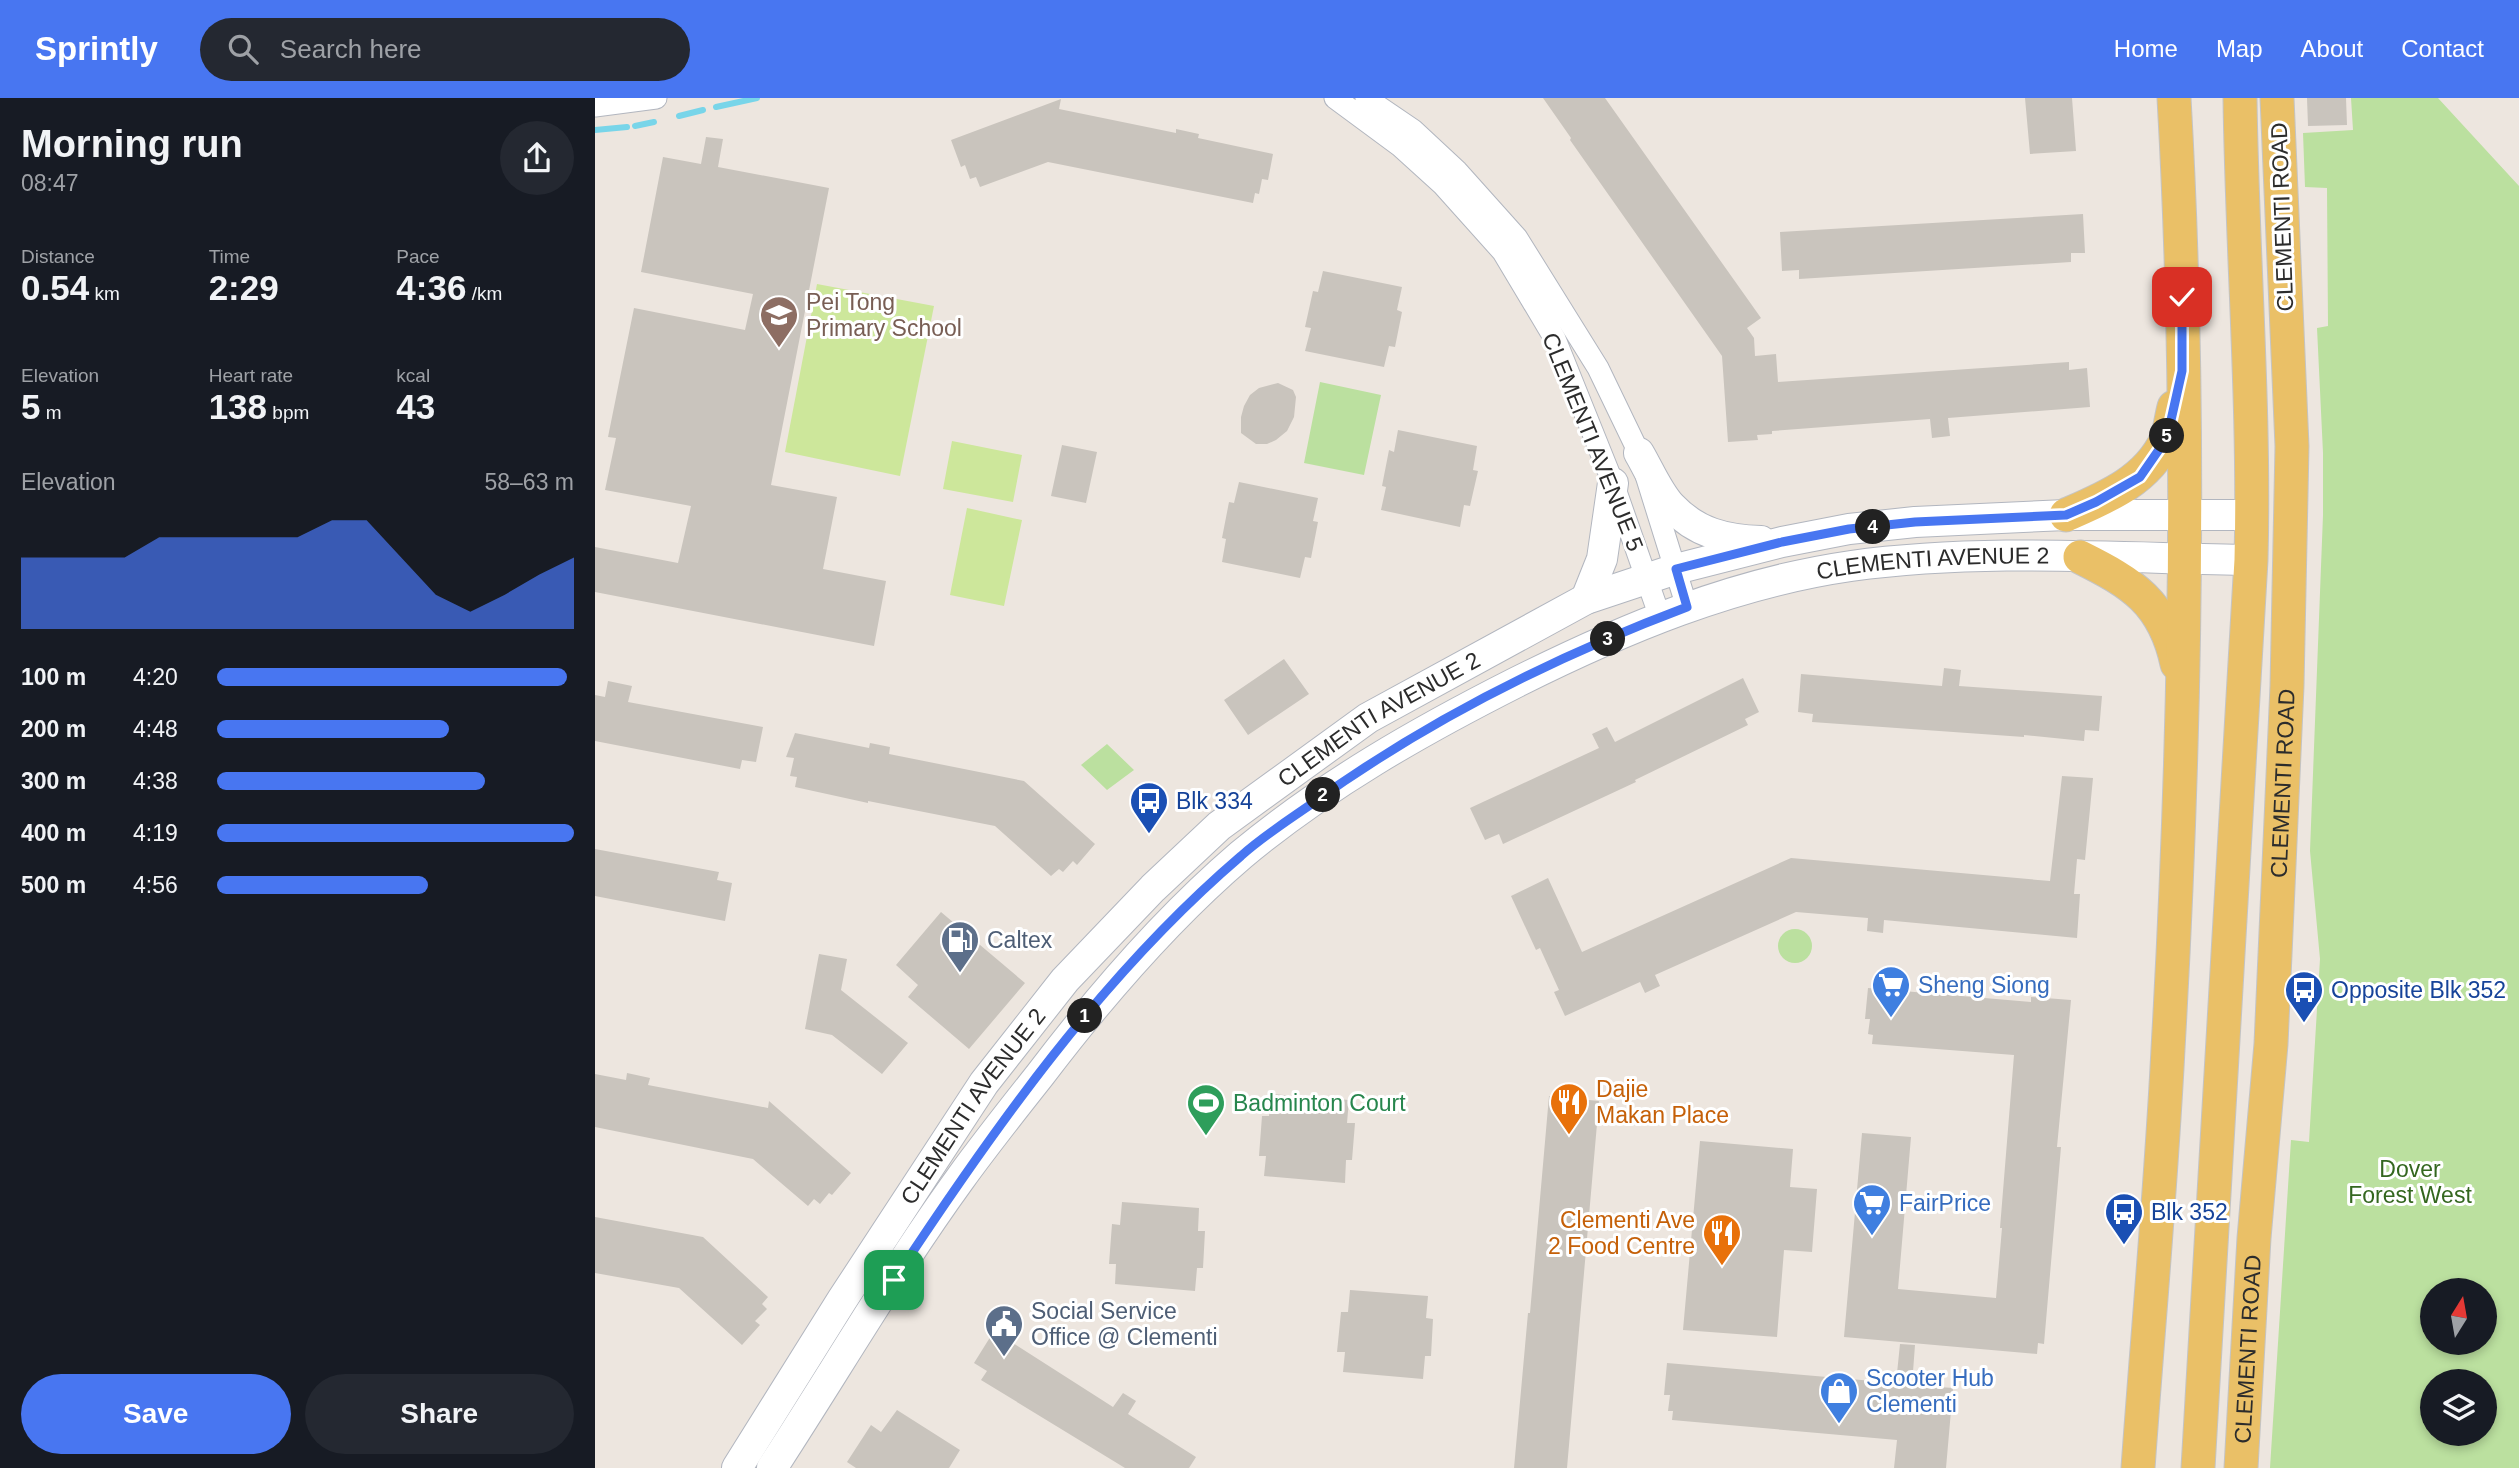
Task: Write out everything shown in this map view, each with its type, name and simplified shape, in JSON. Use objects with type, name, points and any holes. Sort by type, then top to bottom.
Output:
[{"type":"main road","points":[[2137,1468],[2168,1048],[2183,690],[2181,223],[2174,98]]},
{"type":"main road","name":"CLEMENTI ROAD","points":[[2198,1468],[2251,560],[2240,98]]},
{"type":"main road","name":"CLEMENTI ROAD","points":[[2241,1468],[2254,1238],[2271,1031],[2287,686],[2292,456],[2277,98]]},
{"type":"main road","points":[[2066,515],[2096,502],[2140,477],[2167,438],[2182,371]]},
{"type":"main road","points":[[1639,453],[1670,505],[1705,532],[1734,540],[1782,542]]},
{"type":"main road","points":[[1586,599],[1602,559],[1613,483]]},
{"type":"main road","name":"CLEMENTI AVENUE 2","points":[[737,1468],[842,1300],[984,1083],[1065,980],[1153,888],[1219,826],[1368,718],[1586,599],[1676,569],[1782,542],[1849,529],[1915,522],[2066,515],[2252,515]]},
{"type":"main road","name":"CLEMENTI AVENUE 2","points":[[772,1468],[959,1181],[1095,1003],[1179,913],[1242,854],[1347,778],[1455,713],[1575,652],[1673,612],[1790,577],[1919,558],[1968,555],[2251,560]]},
{"type":"main road","points":[[2080,557],[2123,579],[2146,598],[2161,621],[2174,650],[2183,690]]},
{"type":"main road","points":[[1495,648],[1502,651],[1512,662],[1516,674],[1515,683]]},
{"type":"main road","points":[[2204,1396],[2216,1353],[2239,1296],[2254,1238]]},
{"type":"street","points":[[595,106],[656,98]]},
{"type":"street","name":"CLEMENTI AVENUE 5","points":[[1335,98],[1399,146],[1443,185],[1503,253],[1555,339],[1613,483],[1647,579],[1673,612]]},
{"type":"street","name":"CLEMENTI AVENUE 5","points":[[1366,98],[1413,130],[1440,154],[1517,238],[1598,368],[1639,453],[1676,569],[1673,612]]},
{"type":"green space","name":"Dover Forest West","points":[[2351,98],[2438,98],[2519,186],[2519,1468],[2270,1468],[2291,1140],[2309,1142],[2320,959],[2310,851],[2323,515],[2317,328],[2328,326],[2327,188],[2305,187],[2303,133],[2353,130]]},
{"type":"green space","points":[[817,284],[934,306],[900,476],[785,452]]},
{"type":"green space","points":[[1320,382],[1381,395],[1364,475],[1304,463]]},
{"type":"green space","points":[[952,441],[1022,455],[1013,502],[943,489]]},
{"type":"green space","points":[[967,508],[1022,520],[1004,606],[950,595]]},
{"type":"green space","points":[[1107,744],[1134,770],[1107,790],[1081,765]]},
{"type":"green space","points":[[1795,929],[1807,934],[1812,946],[1807,958],[1795,963],[1783,958],[1778,946],[1783,934]]},
{"type":"building","points":[[1543,98],[1605,98],[1761,318],[1747,328],[1754,338],[1755,356],[1776,354],[1778,382],[2069,362],[2069,370],[2087,368],[2090,407],[1948,418],[1950,436],[1932,438],[1930,419],[1772,431],[1772,434],[1757,435],[1758,440],[1728,442],[1722,356]]},
{"type":"building","points":[[2025,98],[2072,98],[2076,151],[2030,154]]},
{"type":"building","points":[[2307,98],[2346,98],[2347,125],[2308,126]]},
{"type":"building","points":[[1061,99],[1059,109],[1176,133],[1176,129],[1199,134],[1198,138],[1273,154],[1268,180],[1262,179],[1259,194],[1255,193],[1253,203],[1048,162],[980,187],[976,177],[970,179],[965,165],[961,167],[951,140]]},
{"type":"building","points":[[706,137],[723,139],[718,167],[829,188],[771,485],[837,497],[823,569],[886,581],[874,646],[595,592],[595,547],[678,563],[691,506],[605,490],[616,438],[608,437],[634,308],[745,330],[753,294],[641,272],[663,157],[701,164]]},
{"type":"building","points":[[2083,214],[2085,253],[2071,253],[2071,262],[1799,279],[1799,270],[1782,271],[1780,232]]},
{"type":"building","points":[[1323,271],[1402,287],[1397,310],[1402,312],[1395,347],[1389,346],[1384,367],[1305,351],[1311,328],[1305,327],[1313,291],[1318,292]]},
{"type":"building","points":[[1278,383],[1293,390],[1296,397],[1294,417],[1287,431],[1276,440],[1267,444],[1256,444],[1241,433],[1244,406],[1250,395],[1259,388]]},
{"type":"building","points":[[1398,430],[1477,446],[1473,470],[1478,471],[1470,506],[1464,505],[1460,527],[1381,510],[1386,487],[1382,486],[1389,450],[1394,452]]},
{"type":"building","points":[[1062,445],[1097,452],[1086,503],[1051,496]]},
{"type":"building","points":[[1239,482],[1318,498],[1313,521],[1318,522],[1311,558],[1305,557],[1300,578],[1222,562],[1226,539],[1222,538],[1229,502],[1234,503]]},
{"type":"building","points":[[1284,659],[1309,694],[1248,735],[1224,700]]},
{"type":"building","points":[[1944,668],[1961,670],[1959,686],[2102,696],[2099,731],[2085,730],[2084,741],[1812,722],[1813,714],[1798,712],[1801,674],[1942,686]]},
{"type":"building","points":[[1743,678],[1759,712],[1745,719],[1748,725],[1635,780],[1636,782],[1503,844],[1499,834],[1485,840],[1470,808],[1599,748],[1592,734],[1607,727],[1615,742]]},
{"type":"building","points":[[608,681],[632,686],[628,702],[763,727],[756,762],[742,760],[740,769],[595,741],[595,695],[605,697]]},
{"type":"building","points":[[795,733],[869,748],[870,743],[890,747],[889,754],[1024,781],[1095,844],[1077,865],[1073,861],[1063,872],[1059,869],[1051,876],[995,826],[795,787],[797,777],[790,776],[794,758],[786,757]]},
{"type":"building","points":[[2062,776],[2093,778],[2085,860],[2077,859],[2074,894],[2080,894],[2077,938],[1884,920],[1883,933],[1867,931],[1868,918],[1796,912],[1655,975],[1660,986],[1645,993],[1640,982],[1565,1016],[1554,992],[1559,990],[1540,948],[1536,950],[1511,896],[1548,878],[1582,952],[1791,858],[2050,881]]},
{"type":"building","points":[[595,849],[719,872],[717,880],[732,883],[725,921],[595,896]]},
{"type":"building","name":"Caltex","points":[[941,912],[1025,983],[969,1049],[908,997],[918,985],[896,965]]},
{"type":"building","points":[[819,954],[847,959],[841,990],[908,1043],[882,1074],[832,1035],[805,1029]]},
{"type":"building","points":[[1868,988],[2031,1002],[2031,997],[2071,1000],[2057,1147],[2061,1147],[2044,1344],[2038,1343],[2037,1354],[1844,1337],[1862,1133],[1911,1137],[1898,1289],[1996,1298],[2014,1055],[1872,1044],[1873,1035],[1868,1034],[1870,1019],[1865,1019]]},
{"type":"building","points":[[627,1073],[650,1078],[648,1085],[768,1108],[769,1101],[851,1173],[832,1195],[829,1193],[820,1204],[814,1199],[808,1206],[753,1159],[595,1127],[595,1074],[626,1080]]},
{"type":"building","points":[[1271,1094],[1349,1100],[1347,1123],[1355,1123],[1352,1160],[1346,1160],[1345,1183],[1264,1176],[1266,1156],[1259,1156],[1262,1116],[1269,1116]]},
{"type":"building","points":[[1549,1096],[1599,1101],[1567,1468],[1514,1468],[1530,1313]]},
{"type":"building","points":[[1700,1141],[1793,1149],[1790,1187],[1817,1189],[1812,1252],[1784,1250],[1777,1337],[1683,1330]]},
{"type":"building","points":[[1122,1202],[1199,1208],[1198,1231],[1205,1231],[1203,1268],[1197,1268],[1195,1291],[1115,1284],[1116,1264],[1109,1264],[1112,1224],[1120,1225]]},
{"type":"building","points":[[595,1217],[703,1237],[768,1297],[762,1304],[767,1309],[755,1321],[760,1325],[742,1345],[679,1288],[595,1273]]},
{"type":"building","points":[[1350,1290],[1428,1296],[1426,1318],[1433,1319],[1431,1356],[1425,1356],[1423,1379],[1343,1372],[1345,1352],[1337,1352],[1341,1312],[1348,1312]]},
{"type":"building","points":[[994,1331],[1113,1407],[1123,1393],[1136,1401],[1128,1414],[1196,1457],[1189,1468],[1125,1468],[981,1380],[987,1371],[974,1363]]},
{"type":"building","points":[[1900,1344],[1915,1345],[1912,1385],[1953,1388],[1946,1468],[1894,1468],[1897,1440],[1672,1420],[1673,1411],[1668,1411],[1670,1395],[1664,1395],[1667,1363],[1896,1383]]},
{"type":"building","points":[[897,1410],[960,1450],[949,1468],[856,1468],[847,1462],[871,1425],[881,1432]]},
{"type":"waterway","points":[[716,107],[757,98]]},
{"type":"waterway","points":[[679,116],[703,110]]},
{"type":"waterway","points":[[635,126],[654,122]]},
{"type":"waterway","points":[[595,130],[627,127]]},
{"type":"place","name":"Pei Tong Primary School","points":[[779,349]]},
{"type":"place","name":"Blk 334","points":[[1149,835]]},
{"type":"place","name":"Caltex","points":[[960,974]]},
{"type":"place","name":"Sheng Siong","points":[[1891,1019]]},
{"type":"place","name":"Opposite Blk 352","points":[[2304,1024]]},
{"type":"place","name":"Dajie Makan Place","points":[[1569,1136]]},
{"type":"place","name":"Badminton Court","points":[[1206,1137]]},
{"type":"place","name":"FairPrice","points":[[1872,1237]]},
{"type":"place","name":"Blk 352","points":[[2124,1246]]},
{"type":"place","name":"Clementi Ave 2 Food Centre","points":[[1722,1267]]},
{"type":"place","name":"Social Service Office @ Clementi","points":[[1004,1358]]},
{"type":"place","name":"Scooter Hub Clementi","points":[[1839,1425]]},
{"type":"route","points":[[894,1280],[959,1181],[1095,1003],[1179,913],[1242,854],[1347,778],[1395,747],[1467,707],[1575,652],[1687,607],[1676,569],[1782,542],[1849,529],[1915,522],[2066,515],[2115,492],[2140,477],[2167,438],[2182,371],[2182,297]]}]
